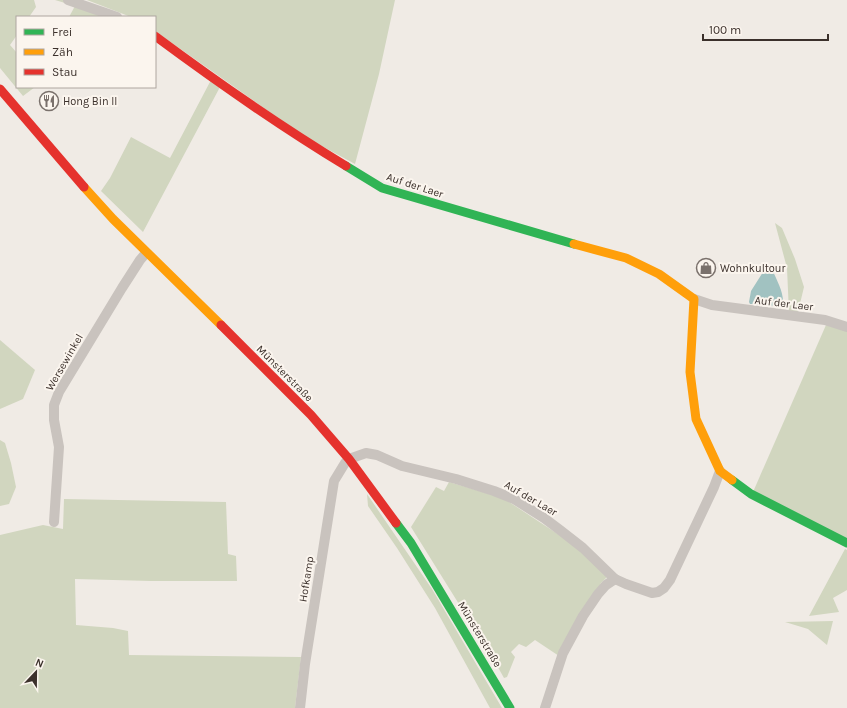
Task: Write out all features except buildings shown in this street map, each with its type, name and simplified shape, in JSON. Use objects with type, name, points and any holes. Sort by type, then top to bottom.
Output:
[{"type":"street","points":[[68,0],[114,16]]},
{"type":"street","name":"Auf der Laer","points":[[156,37],[300,138],[382,188],[549,238],[626,258],[659,274],[694,299],[712,305],[825,320],[847,327]]},
{"type":"street","name":"Münsterstraße","points":[[0,89],[113,220],[273,376],[350,459],[410,544],[510,708]]},
{"type":"street","name":"Wersewinkel","points":[[54,522],[59,447],[54,420],[54,405],[59,392],[114,301],[146,253]]},
{"type":"street","points":[[694,299],[690,372],[696,419],[720,471],[751,494],[847,543]]},
{"type":"street","name":"Auf der Laer","points":[[350,459],[366,453],[376,455],[402,466],[456,479],[514,499],[544,518],[583,548],[615,579],[645,592],[652,593],[658,592],[664,588],[676,569],[720,471]]},
{"type":"street","name":"Hofkamp","points":[[300,708],[306,659],[334,482],[345,463],[350,459]]},
{"type":"street","points":[[545,708],[566,647],[598,594],[606,585],[615,579]]},
{"type":"green space","points":[[0,0],[34,0],[36,7],[30,16],[16,16],[16,36],[10,45],[16,52],[16,87],[0,68]]},
{"type":"green space","points":[[55,0],[72,0],[104,16],[70,16],[75,6]]},
{"type":"green space","points":[[87,0],[395,0],[379,74],[355,164],[305,137],[156,32],[156,16],[128,16]]},
{"type":"green space","points":[[211,80],[220,87],[143,232],[101,191],[110,178],[131,137],[170,158]]},
{"type":"green space","points":[[16,88],[34,88],[23,96]]},
{"type":"green space","points":[[775,223],[782,228],[795,259],[804,287],[798,312],[789,313],[787,268]]},
{"type":"green space","points":[[826,325],[847,331],[847,540],[753,492]]},
{"type":"green space","points":[[0,340],[35,370],[23,399],[0,409]]},
{"type":"green space","points":[[0,440],[5,443],[16,487],[9,504],[0,506]]},
{"type":"green space","points":[[449,482],[503,498],[573,544],[608,576],[601,583],[559,656],[535,640],[526,647],[519,644],[511,652],[515,657],[507,677],[504,678],[411,527],[436,487],[444,491]]},
{"type":"green space","points":[[367,494],[432,589],[502,708],[490,708],[435,608],[368,506]]},
{"type":"green space","points":[[64,499],[226,502],[228,554],[236,556],[237,581],[75,579],[76,625],[113,628],[128,631],[129,655],[301,657],[295,708],[0,708],[0,535],[43,525],[63,529]]},
{"type":"green space","points":[[845,549],[847,550],[847,590],[833,598],[839,612],[809,616]]},
{"type":"green space","points":[[833,621],[827,645],[808,629],[785,622]]},
{"type":"water","points":[[765,269],[772,269],[781,291],[783,305],[761,306],[757,304],[750,304],[749,302],[751,291]]},
{"type":"traffic: fast","points":[[346,166],[382,188],[574,244]]},
{"type":"traffic: fast","points":[[732,480],[751,494],[847,543]]},
{"type":"traffic: fast","points":[[396,523],[411,543],[510,708]]},
{"type":"traffic: slow","points":[[84,187],[113,219],[221,325]]},
{"type":"traffic: slow","points":[[574,244],[626,258],[659,274],[694,299],[690,372],[696,419],[720,471],[732,480]]},
{"type":"traffic: jam","points":[[156,37],[249,103],[346,166]]},
{"type":"traffic: jam","points":[[0,89],[84,187]]},
{"type":"traffic: jam","points":[[221,325],[311,415],[349,459],[396,523]]},
{"type":"place","name":"Hong Bin II","points":[[49,101]]},
{"type":"place","name":"Wohnkultour","points":[[706,268]]}]
